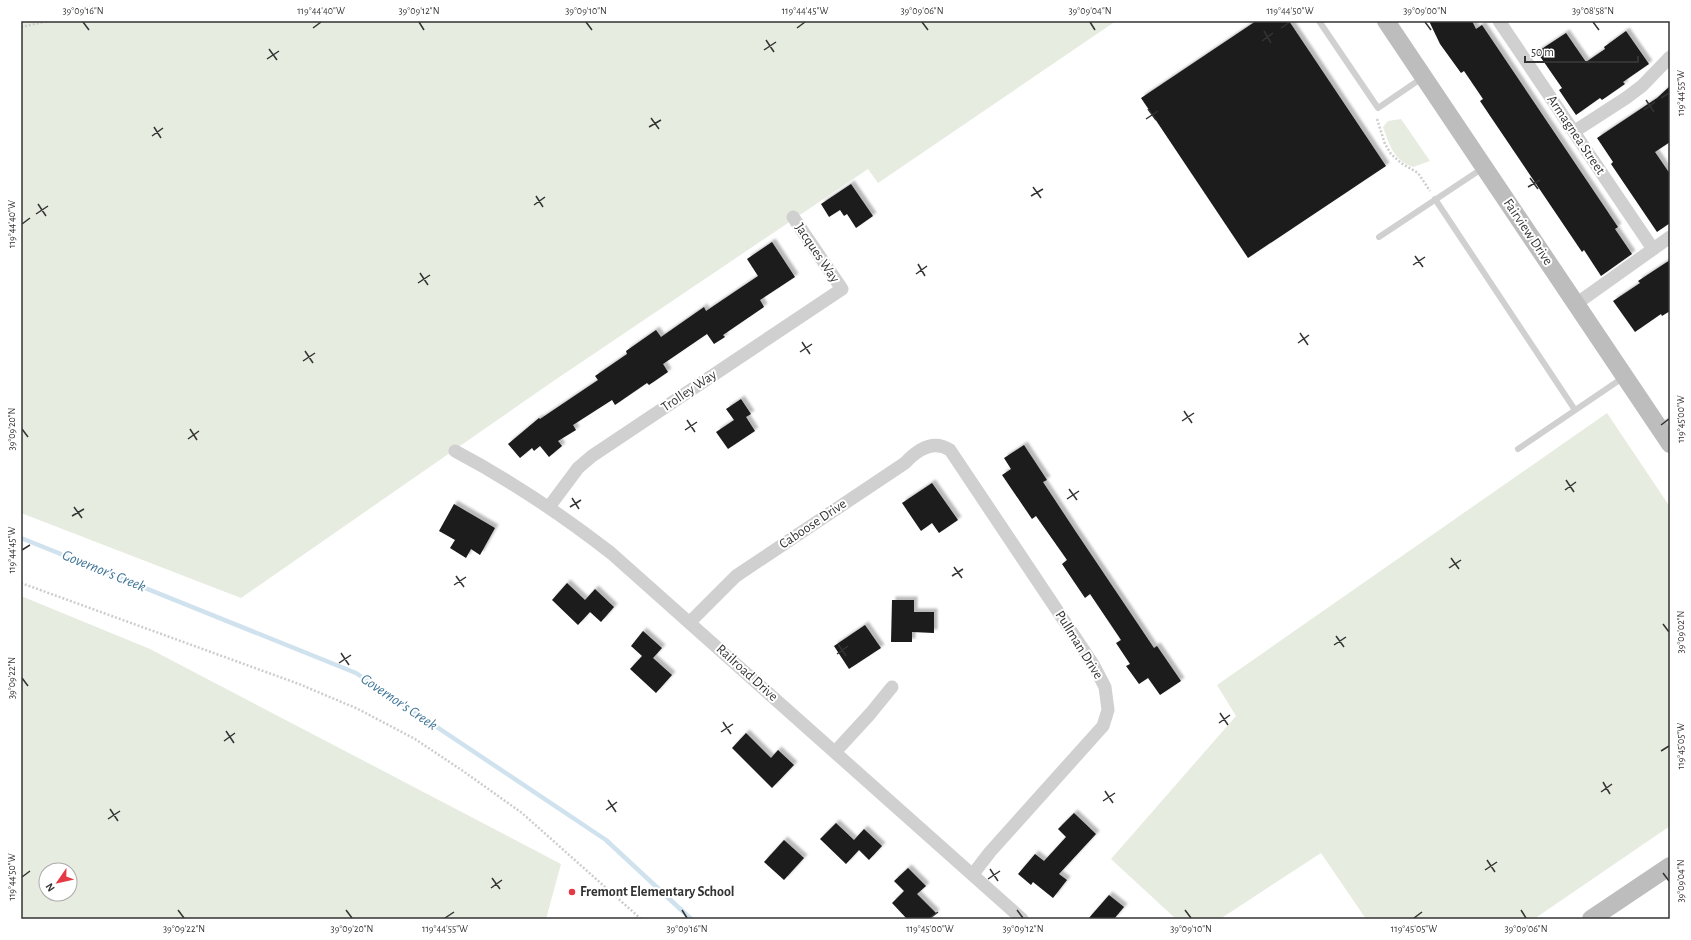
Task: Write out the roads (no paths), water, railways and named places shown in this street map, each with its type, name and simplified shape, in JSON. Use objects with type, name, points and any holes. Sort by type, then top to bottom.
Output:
[{"type":"main road","name":"Fairview Drive","points":[[1386,21],[1625,376],[1664,424],[1670,444]]},
{"type":"main road","points":[[1591,919],[1670,866]]},
{"type":"street","name":"Armagnea Street","points":[[1499,21],[1575,131],[1653,249]]},
{"type":"street","points":[[1575,131],[1642,86],[1670,57]]},
{"type":"street","name":"Jacques Way","points":[[793,217],[842,289]]},
{"type":"street","points":[[1576,304],[1670,237]]},
{"type":"street","name":"Trolley Way","points":[[549,507],[578,468],[592,456],[842,289]]},
{"type":"street","name":"Caboose Drive","points":[[690,622],[736,576],[905,462],[922,447],[936,445],[946,448]]},
{"type":"street","name":"Pullman Drive","points":[[946,448],[950,450],[1093,664],[1105,687],[1108,710],[1103,726],[990,852],[973,874]]},
{"type":"street","name":"Railroad Drive","points":[[455,451],[549,507],[611,553],[1022,919]]},
{"type":"street","points":[[835,752],[870,714],[892,687]]},
{"type":"lane","points":[[1319,21],[1378,108],[1424,77]]},
{"type":"lane","points":[[1379,237],[1484,167]]},
{"type":"lane","points":[[1435,199],[1575,410]]},
{"type":"lane","points":[[1518,449],[1625,376]]},
{"type":"waterway","name":"Governor's Creek","points":[[21,538],[356,673],[606,840],[691,919]]},
{"type":"place","name":"Fremont Elementary School","points":[[572,892]]}]
